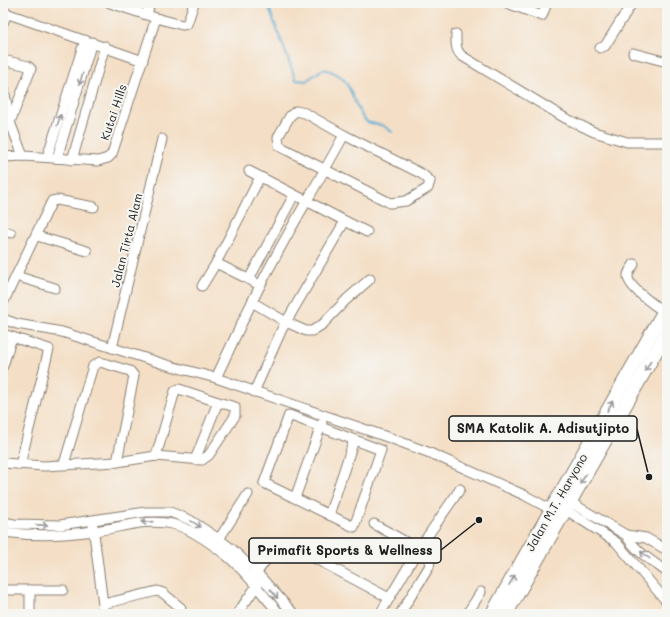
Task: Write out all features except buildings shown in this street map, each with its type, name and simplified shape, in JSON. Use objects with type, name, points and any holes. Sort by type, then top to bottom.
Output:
[{"type":"highway","name":"Jalan M.T. Haryono","points":[[492,614],[666,309]]},
{"type":"highway","name":"Jalan M.T. Haryono","points":[[506,614],[667,332]]},
{"type":"street","points":[[110,3],[182,25],[187,24],[194,3]]},
{"type":"street","points":[[147,15],[150,3]]},
{"type":"street","points":[[507,3],[542,16],[547,3]]},
{"type":"street","points":[[600,48],[605,46],[632,3]]},
{"type":"street","points":[[3,23],[5,13],[143,60]]},
{"type":"street","name":"Kutai Hills","points":[[3,157],[47,157],[98,161],[108,158],[112,154],[156,18]]},
{"type":"street","points":[[456,34],[456,46],[458,52],[462,56],[571,121],[616,140],[646,143],[667,142]]},
{"type":"street","points":[[47,157],[88,41]]},
{"type":"street","points":[[57,158],[88,41]]},
{"type":"street","points":[[72,160],[105,46]]},
{"type":"street","points":[[633,53],[667,62]]},
{"type":"street","points":[[3,60],[28,66],[31,70],[10,122]]},
{"type":"street","points":[[3,83],[10,122],[23,156]]},
{"type":"street","points":[[299,111],[422,174],[430,181],[428,188],[406,201],[390,202],[326,168],[279,146],[278,137],[290,116],[299,111]]},
{"type":"street","points":[[216,378],[260,285],[305,201],[326,168],[344,135]]},
{"type":"street","name":"Jalan Tirta Alam","points":[[112,348],[162,139]]},
{"type":"street","points":[[249,171],[367,232]]},
{"type":"street","points":[[202,286],[216,263],[260,177]]},
{"type":"street","points":[[249,279],[294,195]]},
{"type":"street","points":[[3,303],[37,236],[50,204],[54,200],[94,207]]},
{"type":"street","points":[[254,392],[286,322],[344,221]]},
{"type":"street","points":[[37,236],[87,251]]},
{"type":"street","points":[[216,263],[260,285]]},
{"type":"street","points":[[634,264],[629,272],[629,281],[633,287],[666,309]]},
{"type":"street","points":[[16,276],[55,288]]},
{"type":"street","points":[[252,302],[286,322],[306,331],[318,329],[346,300],[370,279]]},
{"type":"street","points":[[3,319],[16,324],[62,332],[166,365],[216,378],[430,453],[524,495],[552,510]]},
{"type":"street","points":[[3,366],[7,336],[49,349],[20,465]]},
{"type":"street","points":[[64,464],[93,366],[100,362],[130,371],[134,376],[117,462]]},
{"type":"street","points":[[3,463],[20,465],[117,462],[156,456],[195,460],[205,459],[235,416],[234,407],[179,389],[174,391],[156,456]]},
{"type":"street","points":[[195,460],[218,402]]},
{"type":"street","points":[[289,414],[320,428],[381,450],[354,527],[264,483],[289,414]]},
{"type":"street","points":[[295,498],[325,416]]},
{"type":"street","points":[[329,515],[354,440]]},
{"type":"street","points":[[380,614],[418,550],[460,489]]},
{"type":"street","points":[[219,539],[248,494]]},
{"type":"street","points":[[568,506],[626,535],[646,538],[667,550]]},
{"type":"street","points":[[568,506],[616,542],[667,602]]},
{"type":"street","points":[[3,522],[14,524],[60,525],[146,512],[166,511],[179,515],[219,539],[257,579],[294,614]]},
{"type":"street","points":[[174,524],[179,515]]},
{"type":"street","points":[[92,521],[103,604],[102,614]]},
{"type":"street","points":[[3,532],[47,534],[94,531],[142,523],[162,522],[174,524],[184,528],[216,548],[257,579],[280,614]]},
{"type":"street","points":[[374,524],[418,550],[428,558],[429,567],[400,614]]},
{"type":"street","points":[[626,535],[630,542],[638,550],[667,572]]},
{"type":"street","points":[[237,614],[278,544],[286,543],[389,598]]},
{"type":"street","points":[[3,590],[63,590]]},
{"type":"street","points":[[30,590],[30,614]]},
{"type":"street","points":[[103,604],[157,591],[163,593],[181,608]]},
{"type":"street","points":[[467,614],[481,592]]},
{"type":"waterway","points":[[267,3],[296,80],[306,81],[323,69],[333,72],[346,82],[359,111],[366,121],[379,124],[392,132]]},
{"type":"place","name":"SMA Katolik A. Adisutjipto","points":[[649,477]]},
{"type":"place","name":"Primafit Sports & Wellness","points":[[479,520]]}]
